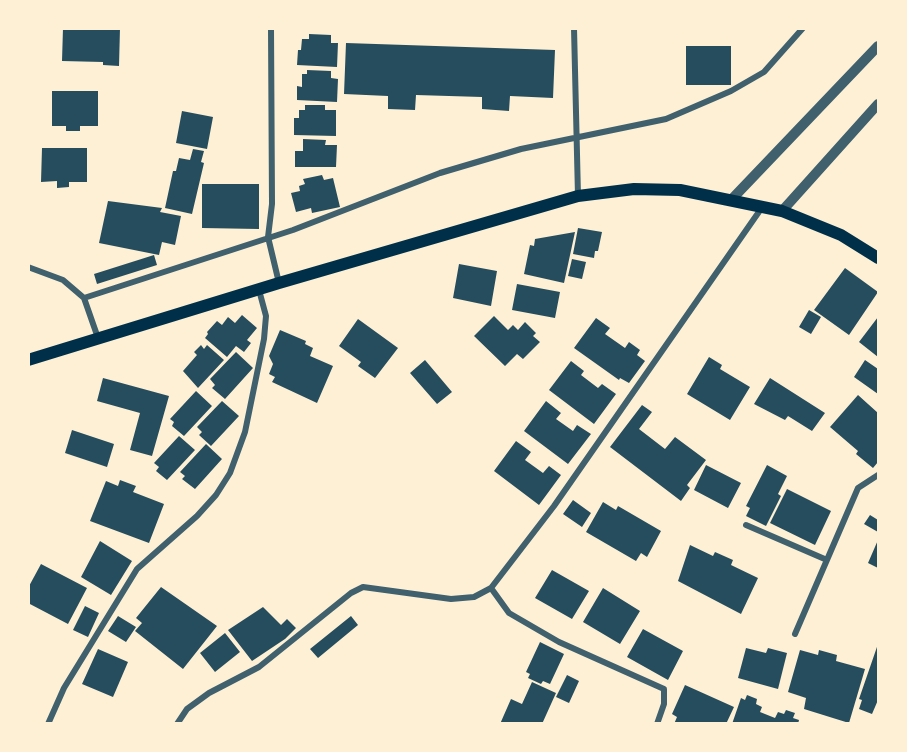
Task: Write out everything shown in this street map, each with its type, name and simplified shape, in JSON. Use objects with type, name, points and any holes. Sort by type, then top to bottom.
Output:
[{"type":"main road","points":[[28,360],[279,283],[578,196],[645,189],[680,190],[732,199],[782,210],[841,235],[879,258]]},
{"type":"street","points":[[272,28],[272,204],[268,237],[279,283]]},
{"type":"street","points":[[574,28],[578,196]]},
{"type":"street","points":[[84,298],[268,237],[440,173],[521,149],[666,119],[731,91],[764,72],[803,28]]},
{"type":"street","points":[[732,199],[879,46]]},
{"type":"street","points":[[782,210],[879,104]]},
{"type":"street","points":[[177,723],[188,709],[209,693],[260,667],[351,593],[363,587],[451,598],[474,597],[491,588],[554,506],[763,206]]},
{"type":"street","points":[[28,267],[63,280],[84,298],[98,338]]},
{"type":"street","points":[[48,723],[64,688],[137,569],[197,516],[216,495],[230,473],[245,432],[264,339],[266,316],[259,290]]},
{"type":"street","points":[[795,634],[858,488],[879,475]]},
{"type":"street","points":[[746,525],[827,560]]},
{"type":"street","points":[[491,588],[509,613],[559,642],[664,689],[664,704],[657,723]]},
{"type":"building","points":[[63,28],[120,28],[119,66],[103,65],[103,62],[62,61]]},
{"type":"building","points":[[309,34],[331,35],[331,43],[338,43],[337,67],[297,65],[298,50],[301,50],[302,39],[309,39]]},
{"type":"building","points":[[346,43],[555,50],[553,98],[510,96],[509,111],[482,109],[482,97],[416,95],[415,110],[388,109],[388,96],[344,94]]},
{"type":"building","points":[[686,46],[731,46],[731,85],[686,85]]},
{"type":"building","points":[[307,70],[331,71],[331,78],[338,79],[337,102],[297,100],[297,86],[302,87],[302,74],[307,74]]},
{"type":"building","points":[[52,91],[98,91],[98,126],[80,126],[80,131],[66,131],[66,126],[52,126]]},
{"type":"building","points":[[305,105],[325,105],[325,110],[336,110],[336,136],[294,135],[294,118],[299,118],[299,110],[305,110]]},
{"type":"building","points":[[182,111],[213,117],[207,149],[176,143]]},
{"type":"building","points":[[303,139],[326,140],[325,145],[337,145],[336,167],[295,167],[295,151],[303,151]]},
{"type":"building","points":[[42,148],[87,148],[87,182],[69,182],[69,187],[57,188],[57,181],[41,182]]},
{"type":"building","points":[[193,149],[204,151],[201,162],[204,163],[192,214],[165,208],[173,171],[176,171],[179,158],[190,160]]},
{"type":"building","points":[[322,175],[324,180],[333,178],[340,207],[312,213],[311,208],[296,212],[291,193],[300,191],[299,186],[305,184],[303,179]]},
{"type":"building","points":[[202,184],[259,184],[259,229],[202,228]]},
{"type":"building","points":[[108,201],[162,208],[160,212],[181,216],[175,245],[162,242],[159,255],[99,243]]},
{"type":"building","points":[[578,228],[602,232],[594,258],[573,254]]},
{"type":"building","points":[[575,232],[564,283],[524,274],[530,245],[534,246],[535,239]]},
{"type":"building","points":[[154,255],[157,265],[97,284],[94,274]]},
{"type":"building","points":[[572,259],[586,262],[582,279],[568,276]]},
{"type":"building","points":[[459,264],[497,271],[491,306],[453,298]]},
{"type":"building","points":[[845,268],[878,292],[849,335],[814,310]]},
{"type":"building","points":[[517,284],[560,292],[555,318],[512,310]]},
{"type":"building","points":[[809,310],[821,317],[811,334],[799,327]]},
{"type":"building","points":[[242,315],[257,328],[247,340],[251,343],[244,352],[236,346],[227,357],[205,338],[207,332],[217,321],[222,325],[228,317],[235,323]]},
{"type":"building","points":[[494,316],[508,330],[513,325],[518,330],[525,322],[536,333],[533,336],[540,342],[523,359],[517,354],[505,366],[474,336]]},
{"type":"building","points":[[878,317],[878,357],[859,342]]},
{"type":"building","points":[[596,318],[610,328],[605,334],[625,348],[629,342],[640,350],[637,355],[645,361],[629,383],[620,378],[619,380],[574,348]]},
{"type":"building","points":[[358,319],[398,348],[375,378],[358,366],[361,362],[339,346]]},
{"type":"building","points":[[280,330],[306,341],[305,344],[313,348],[310,356],[333,366],[317,403],[272,382],[275,377],[269,374],[273,364],[269,356]]},
{"type":"building","points":[[201,345],[204,349],[207,345],[224,360],[198,388],[183,371],[197,355],[194,352]]},
{"type":"building","points":[[236,352],[253,368],[225,399],[212,388],[215,385],[210,379]]},
{"type":"building","points":[[709,357],[722,365],[720,369],[750,387],[730,420],[687,394]]},
{"type":"building","points":[[425,360],[452,392],[437,404],[410,373]]},
{"type":"building","points":[[865,360],[878,369],[878,394],[854,377]]},
{"type":"building","points":[[571,361],[584,371],[581,375],[598,388],[602,384],[616,394],[594,424],[549,390]]},
{"type":"building","points":[[103,378],[169,396],[152,456],[130,450],[140,413],[97,401]]},
{"type":"building","points":[[770,378],[825,413],[812,431],[788,416],[785,420],[754,404]]},
{"type":"building","points":[[196,391],[212,406],[184,436],[172,426],[174,422],[170,419]]},
{"type":"building","points":[[858,395],[878,413],[878,462],[873,468],[856,454],[858,451],[830,427]]},
{"type":"building","points":[[222,401],[239,416],[211,446],[199,435],[202,432],[197,427]]},
{"type":"building","points":[[546,401],[561,413],[556,419],[573,431],[577,425],[591,434],[568,464],[524,431]]},
{"type":"building","points":[[642,405],[652,412],[639,429],[665,449],[675,437],[706,460],[687,485],[690,488],[681,501],[610,447]]},
{"type":"building","points":[[72,430],[114,444],[107,467],[65,453]]},
{"type":"building","points":[[179,436],[195,450],[167,480],[156,471],[159,467],[154,463]]},
{"type":"building","points":[[516,441],[531,452],[525,460],[543,473],[549,466],[561,475],[539,505],[494,471]]},
{"type":"building","points":[[206,444],[222,459],[195,489],[182,479],[185,476],[180,472]]},
{"type":"building","points":[[706,465],[741,483],[728,508],[694,490]]},
{"type":"building","points":[[767,465],[787,476],[778,494],[781,496],[766,526],[746,516],[750,508],[746,506]]},
{"type":"building","points":[[120,480],[136,486],[133,492],[164,504],[149,543],[90,521],[106,481],[118,486]]},
{"type":"building","points":[[787,489],[831,511],[815,545],[770,523]]},
{"type":"building","points":[[573,500],[591,513],[582,527],[563,514]]},
{"type":"building","points":[[603,502],[616,510],[618,506],[661,531],[647,557],[641,553],[636,561],[586,532]]},
{"type":"building","points":[[870,515],[878,520],[878,532],[864,524]]},
{"type":"building","points":[[878,540],[878,568],[868,563]]},
{"type":"building","points":[[100,541],[132,561],[111,595],[81,577]]},
{"type":"building","points":[[690,545],[713,556],[715,552],[733,560],[731,565],[758,578],[741,614],[678,581]]},
{"type":"building","points":[[41,564],[87,588],[68,624],[28,603],[28,588]]},
{"type":"building","points":[[552,570],[589,591],[572,619],[535,598]]},
{"type":"building","points":[[161,587],[217,626],[183,669],[135,631],[142,623],[136,618]]},
{"type":"building","points":[[603,588],[640,611],[620,644],[583,622]]},
{"type":"building","points":[[85,606],[99,613],[88,637],[73,630]]},
{"type":"building","points":[[263,607],[281,625],[287,619],[296,628],[285,639],[252,661],[228,630]]},
{"type":"building","points":[[118,616],[136,627],[126,642],[108,631]]},
{"type":"building","points":[[351,616],[358,625],[318,658],[310,649]]},
{"type":"building","points":[[643,629],[683,651],[668,680],[627,657]]},
{"type":"building","points":[[225,633],[240,652],[215,672],[200,653]]},
{"type":"building","points":[[540,642],[564,654],[550,684],[543,681],[541,684],[528,678],[530,674],[526,672]]},
{"type":"building","points":[[878,644],[878,700],[872,714],[859,709],[862,700],[859,699]]},
{"type":"building","points":[[746,648],[766,653],[768,648],[787,653],[778,689],[738,678]]},
{"type":"building","points":[[98,649],[128,662],[113,697],[82,684]]},
{"type":"building","points":[[800,650],[818,655],[819,650],[837,655],[836,661],[865,669],[849,723],[804,709],[806,698],[788,692]]},
{"type":"building","points":[[567,675],[579,681],[569,703],[556,697]]},
{"type":"building","points":[[532,682],[556,693],[542,724],[500,724],[511,699],[522,704]]},
{"type":"building","points":[[685,685],[734,707],[726,724],[674,724],[677,717],[672,714]]},
{"type":"building","points":[[747,695],[757,699],[756,704],[762,707],[760,712],[775,718],[778,712],[784,714],[786,710],[795,713],[793,718],[799,720],[798,724],[732,724],[741,698],[745,700]]}]
